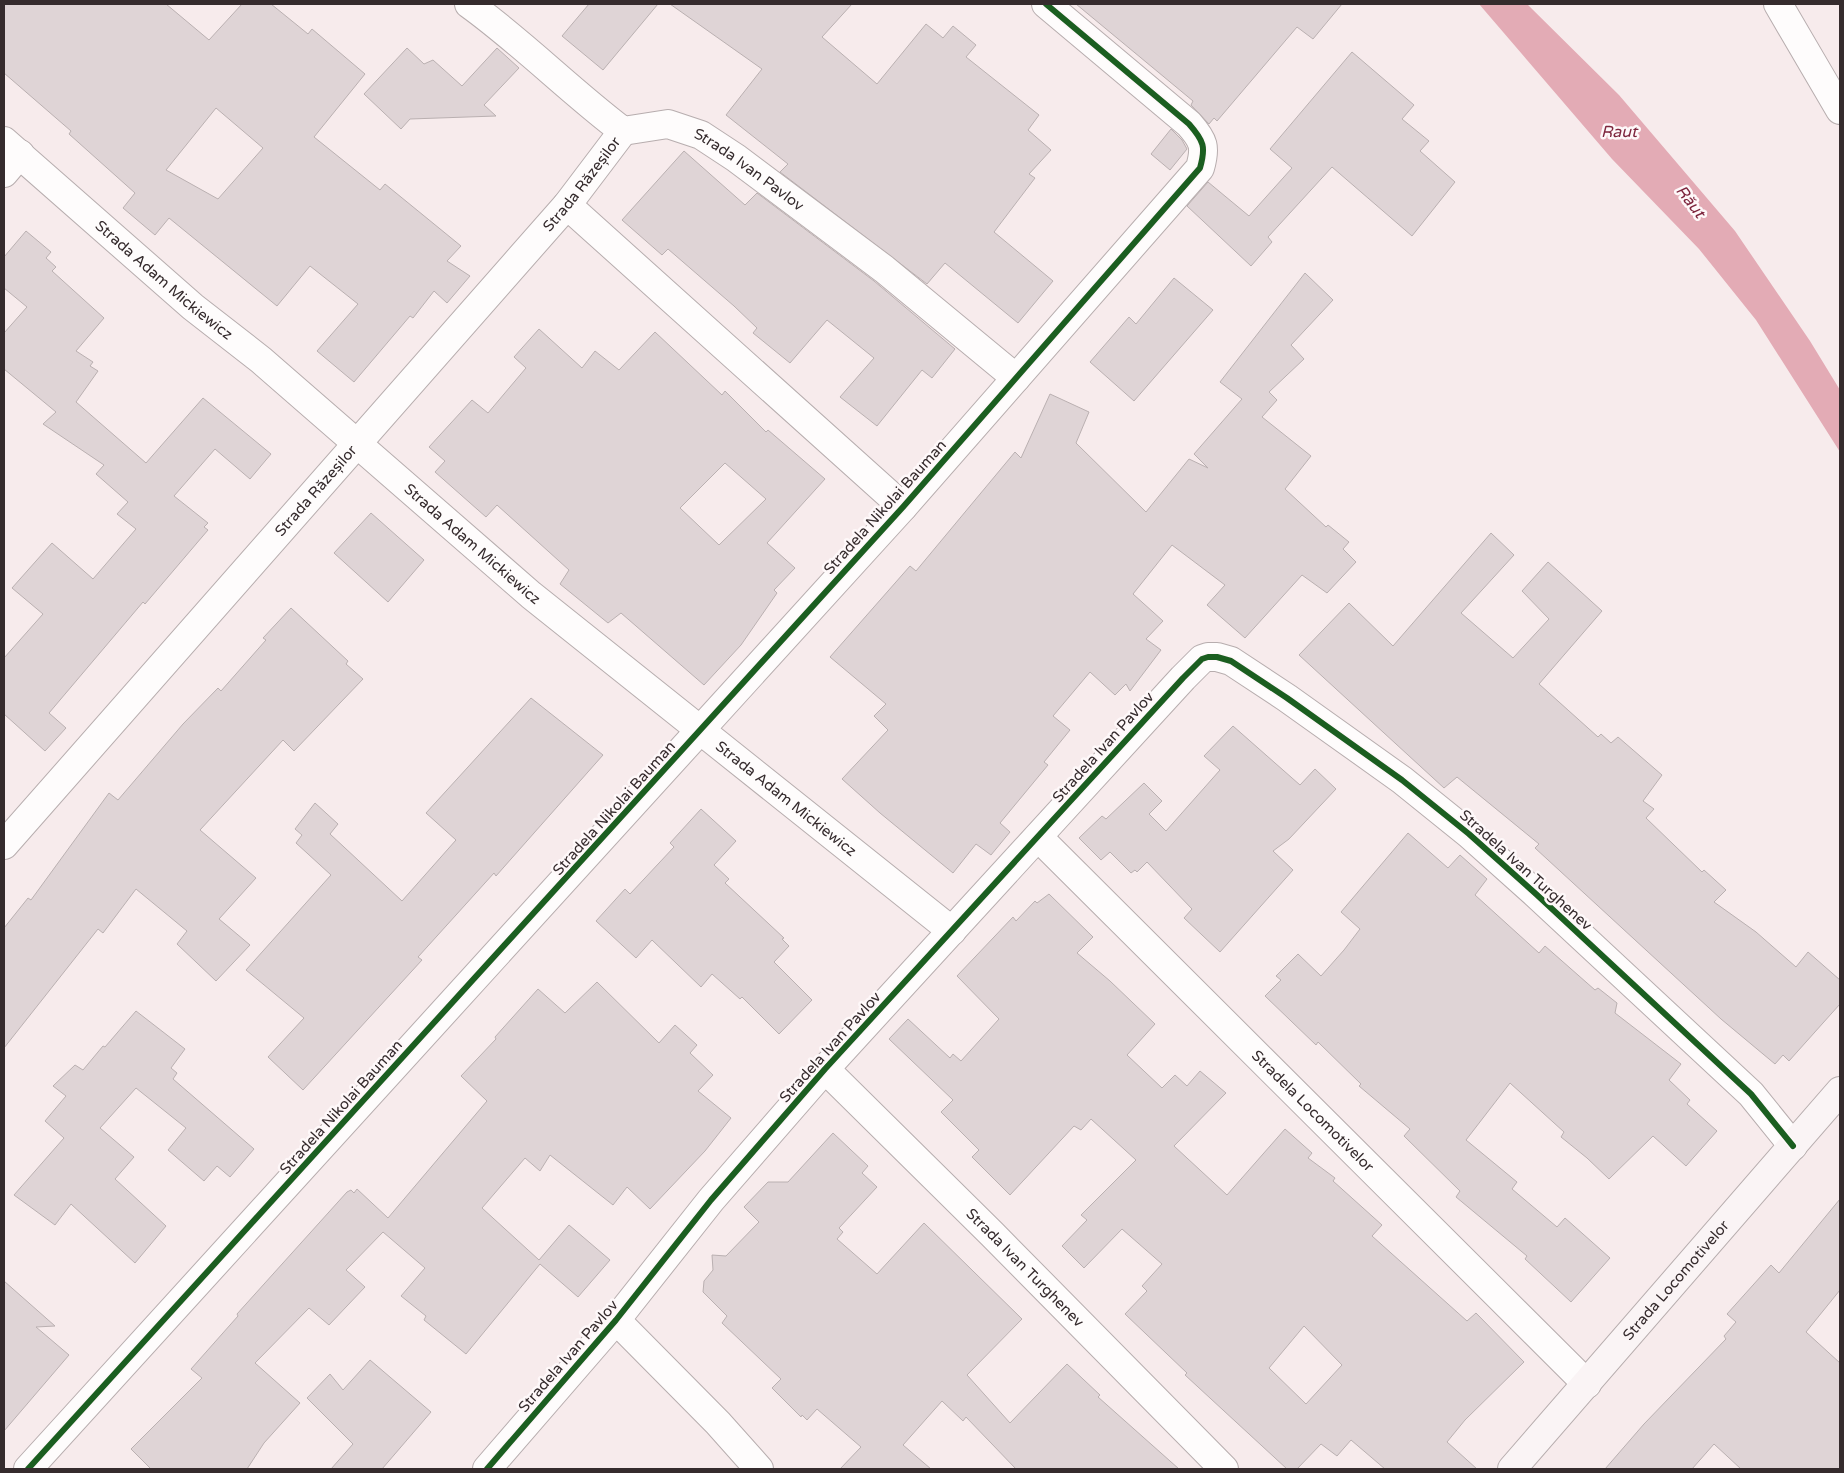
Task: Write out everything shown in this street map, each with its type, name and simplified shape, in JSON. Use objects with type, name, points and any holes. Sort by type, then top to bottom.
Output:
[{"type":"main road","name":"Strada Locomotivelor","points":[[1512,1469],[1840,1091]]},
{"type":"street","points":[[469,4],[516,40],[582,100],[623,131]]},
{"type":"street","name":"Stradela Nikolai Bauman","points":[[28,1469],[903,507],[1200,168],[1204,153],[1201,138],[1189,124],[1046,4]]},
{"type":"street","points":[[1778,4],[1840,110]]},
{"type":"street","name":"Strada Ivan Pavlov","points":[[623,131],[668,124],[701,135],[736,158],[884,269],[1016,378]]},
{"type":"street","name":"Strada Răzeșilor","points":[[4,845],[567,205],[623,131]]},
{"type":"street","name":"Strada Adam Mickiewicz","points":[[9,156],[193,307],[261,360],[531,595],[700,732],[952,931]]},
{"type":"street","points":[[567,205],[903,507]]},
{"type":"street","name":"Stradela Ivan Turghenev","points":[[1208,657],[1217,656],[1231,661],[1287,698],[1402,780],[1469,834],[1751,1094],[1793,1146]]},
{"type":"street","name":"Stradela Ivan Pavlov","points":[[488,1469],[616,1320],[711,1200],[825,1070],[1183,678],[1202,659],[1208,657]]},
{"type":"street","name":"Stradela Locomotivelor","points":[[1038,837],[1587,1384]]},
{"type":"street","name":"Strada Ivan Turghenev","points":[[825,1070],[992,1234],[1224,1469]]},
{"type":"street","points":[[616,1320],[718,1423],[760,1469]]},
{"type":"water","name":"Raut","points":[[1479,4],[1527,4],[1619,95],[1735,231],[1810,341],[1840,390],[1840,452],[1756,320],[1699,249],[1612,159]]},
{"type":"building","points":[[4,4],[166,4],[209,40],[242,4],[271,4],[308,34],[312,29],[365,74],[314,137],[380,190],[385,184],[461,246],[447,261],[470,276],[447,303],[434,291],[413,318],[410,316],[354,382],[317,351],[358,304],[310,266],[277,306],[169,218],[155,235],[123,208],[135,193],[69,134],[71,131],[4,73]],"holes":[[[216,108],[263,148],[218,199],[166,170]]]},
{"type":"building","points":[[589,4],[658,4],[603,70],[562,36]]},
{"type":"building","points":[[670,4],[852,4],[822,37],[877,84],[926,24],[943,38],[953,26],[976,45],[966,57],[1039,115],[1028,130],[1051,150],[1029,174],[1035,178],[994,232],[1053,281],[1018,323],[945,263],[927,284],[780,172],[788,164],[726,115],[762,69]]},
{"type":"building","points":[[1076,4],[1342,4],[1313,39],[1297,27],[1217,121],[1214,118],[1209,124],[1191,105],[1193,101]]},
{"type":"building","points":[[407,48],[424,64],[433,60],[462,86],[497,48],[519,68],[484,105],[496,116],[410,119],[401,129],[364,94]]},
{"type":"building","points":[[1352,52],[1414,105],[1402,119],[1429,141],[1420,151],[1455,182],[1412,236],[1332,167],[1268,237],[1272,242],[1251,266],[1187,206],[1208,182],[1249,216],[1292,168],[1270,149]]},
{"type":"building","points":[[1171,129],[1182,140],[1187,149],[1170,170],[1151,154]]},
{"type":"building","points":[[684,151],[745,205],[757,193],[874,281],[955,349],[932,378],[922,370],[877,426],[840,397],[874,358],[827,320],[790,363],[753,333],[757,328],[734,306],[668,249],[662,255],[622,220]]},
{"type":"building","points":[[26,231],[51,252],[46,258],[56,267],[52,271],[104,318],[76,351],[93,362],[90,366],[98,371],[76,402],[146,463],[203,398],[271,454],[250,479],[215,449],[174,496],[208,523],[204,527],[208,530],[145,604],[143,602],[49,713],[66,728],[45,751],[4,714],[4,658],[43,614],[12,588],[52,543],[93,579],[136,529],[117,514],[128,502],[96,474],[104,465],[43,424],[56,412],[4,369],[4,333],[27,307],[4,288],[4,257]]},
{"type":"building","points":[[1305,273],[1333,300],[1291,345],[1304,359],[1269,392],[1277,400],[1262,417],[1311,456],[1285,489],[1326,527],[1328,525],[1349,542],[1343,549],[1356,562],[1327,593],[1302,575],[1245,638],[1207,605],[1225,585],[1172,545],[1133,594],[1163,621],[1146,639],[1161,650],[1130,691],[1126,684],[1115,695],[1090,672],[1053,716],[1070,730],[1044,762],[1048,765],[1000,823],[1010,832],[991,855],[976,844],[953,873],[842,779],[888,730],[874,716],[886,704],[830,657],[910,566],[916,571],[1015,452],[1021,458],[1050,394],[1089,412],[1076,443],[1146,512],[1189,459],[1208,468],[1194,454],[1242,399],[1220,382]]},
{"type":"building","points":[[1174,278],[1213,310],[1134,401],[1090,362],[1129,317],[1136,324]]},
{"type":"building","points":[[539,329],[582,368],[595,351],[619,370],[655,332],[722,395],[725,391],[766,432],[768,430],[825,479],[767,543],[795,568],[774,590],[777,593],[741,645],[704,685],[621,613],[608,623],[560,584],[569,570],[497,505],[486,517],[435,472],[445,461],[429,447],[472,400],[488,413],[526,368],[514,357]],"holes":[[[725,463],[766,499],[719,545],[680,508]]]},
{"type":"building","points":[[371,513],[424,560],[388,602],[334,553]]},
{"type":"building","points":[[1491,533],[1514,555],[1461,613],[1513,658],[1549,619],[1522,591],[1548,562],[1602,611],[1539,684],[1598,737],[1601,734],[1611,743],[1618,737],[1662,775],[1643,801],[1654,809],[1646,818],[1702,872],[1704,870],[1726,890],[1714,902],[1756,932],[1796,967],[1808,952],[1840,980],[1840,1004],[1789,1061],[1783,1055],[1775,1064],[1721,1019],[1535,848],[1539,844],[1457,777],[1444,788],[1299,655],[1349,603],[1393,646]]},
{"type":"building","points":[[291,608],[348,661],[346,664],[363,679],[294,751],[283,740],[200,830],[256,878],[219,919],[250,945],[216,981],[177,944],[187,931],[136,889],[103,933],[98,929],[4,1048],[4,928],[28,898],[31,900],[109,793],[118,800],[183,724],[218,688],[221,691],[266,640],[263,638]]},
{"type":"building","points":[[531,698],[603,755],[496,876],[494,873],[418,957],[422,960],[303,1090],[268,1057],[304,1018],[246,970],[331,875],[296,843],[302,835],[295,829],[315,803],[338,824],[330,834],[402,901],[456,840],[426,813]]},
{"type":"building","points":[[1233,726],[1300,785],[1315,769],[1336,789],[1289,839],[1273,851],[1293,870],[1220,952],[1184,918],[1192,909],[1147,862],[1137,872],[1135,870],[1131,873],[1110,852],[1101,860],[1079,838],[1102,816],[1106,819],[1144,783],[1162,801],[1149,814],[1166,831],[1220,770],[1204,756]]},
{"type":"building","points":[[701,809],[736,841],[714,865],[729,879],[725,883],[784,938],[782,939],[789,946],[774,962],[812,1000],[779,1034],[742,997],[740,999],[712,974],[701,987],[652,940],[636,958],[596,921],[625,889],[630,894],[674,847],[670,843]]},
{"type":"building","points":[[1408,833],[1448,868],[1460,855],[1487,879],[1475,895],[1539,953],[1545,946],[1595,990],[1598,988],[1617,1003],[1615,1013],[1681,1064],[1669,1080],[1690,1100],[1687,1104],[1717,1131],[1686,1166],[1653,1136],[1609,1179],[1561,1137],[1564,1132],[1510,1083],[1466,1140],[1517,1182],[1512,1189],[1557,1227],[1565,1218],[1610,1258],[1571,1302],[1525,1259],[1527,1256],[1456,1197],[1460,1191],[1404,1136],[1410,1129],[1359,1086],[1361,1084],[1318,1042],[1316,1045],[1265,996],[1281,980],[1276,976],[1298,954],[1321,976],[1344,950],[1360,929],[1341,912]]},
{"type":"building","points":[[1049,894],[1093,937],[1077,953],[1110,981],[1155,1024],[1127,1055],[1162,1088],[1175,1075],[1187,1086],[1200,1071],[1226,1093],[1174,1146],[1227,1195],[1285,1129],[1312,1153],[1308,1158],[1335,1178],[1333,1181],[1382,1225],[1372,1236],[1467,1321],[1476,1313],[1524,1362],[1465,1420],[1447,1442],[1477,1469],[1385,1469],[1351,1440],[1337,1456],[1321,1444],[1297,1469],[1287,1469],[1185,1375],[1187,1373],[1125,1314],[1147,1291],[1142,1286],[1162,1264],[1122,1229],[1084,1268],[1062,1246],[1087,1220],[1081,1215],[1136,1160],[1091,1119],[1081,1130],[1074,1126],[1010,1195],[972,1157],[979,1150],[941,1112],[953,1100],[889,1039],[908,1019],[950,1058],[953,1054],[961,1061],[999,1019],[957,976],[1013,917],[1016,921],[1035,901],[1037,903]],"holes":[[[1304,1326],[1342,1365],[1306,1404],[1269,1368]]]},
{"type":"building","points":[[597,982],[659,1043],[675,1025],[697,1045],[690,1053],[713,1075],[698,1091],[731,1118],[705,1151],[650,1209],[627,1187],[613,1205],[550,1155],[540,1171],[525,1158],[482,1208],[539,1260],[569,1225],[610,1260],[578,1297],[540,1264],[466,1354],[424,1320],[426,1316],[401,1296],[425,1268],[383,1232],[346,1270],[365,1287],[329,1325],[309,1308],[255,1363],[300,1403],[264,1443],[247,1469],[151,1469],[131,1449],[202,1378],[191,1369],[238,1316],[237,1314],[347,1192],[351,1190],[354,1193],[357,1189],[388,1218],[487,1101],[461,1076],[496,1039],[495,1037],[538,989],[565,1013]]},
{"type":"building","points":[[136,1011],[185,1049],[171,1068],[177,1073],[173,1079],[254,1149],[230,1177],[217,1166],[204,1181],[168,1150],[186,1128],[136,1088],[100,1128],[134,1157],[115,1179],[166,1226],[135,1263],[71,1204],[55,1225],[14,1195],[64,1138],[45,1121],[66,1096],[53,1086],[75,1065],[83,1070]]},
{"type":"building","points":[[833,1133],[868,1166],[862,1173],[877,1187],[839,1228],[843,1232],[837,1239],[877,1274],[924,1223],[1022,1319],[967,1375],[1010,1423],[1067,1364],[1100,1395],[1098,1397],[1179,1469],[1016,1469],[966,1417],[963,1421],[942,1401],[903,1445],[931,1469],[840,1469],[861,1447],[817,1409],[807,1420],[802,1415],[801,1417],[772,1388],[781,1379],[722,1323],[727,1316],[703,1292],[704,1281],[713,1270],[712,1255],[726,1256],[759,1222],[744,1207],[768,1182],[788,1182]]},
{"type":"building","points":[[1840,1199],[1840,1290],[1806,1332],[1840,1363],[1840,1469],[1741,1469],[1714,1444],[1692,1469],[1605,1469],[1644,1424],[1726,1339],[1724,1336],[1736,1322],[1727,1314],[1771,1265],[1779,1273]]},
{"type":"building","points":[[4,1281],[55,1326],[36,1327],[69,1355],[4,1431]]},
{"type":"building","points":[[370,1360],[431,1412],[382,1469],[331,1469],[353,1444],[307,1398],[330,1374],[343,1390]]},
{"type":"cycle path","points":[[28,1469],[903,507],[1200,168],[1203,155],[1202,144],[1198,135],[1189,124],[1046,4]]},
{"type":"cycle path","points":[[487,1469],[616,1320],[711,1200],[825,1069],[1183,678],[1202,659],[1208,657],[1217,657],[1231,661],[1287,698],[1402,780],[1469,834],[1751,1094],[1793,1146]]},
{"type":"water label","name":"Răut","points":[[1691,201]]}]
